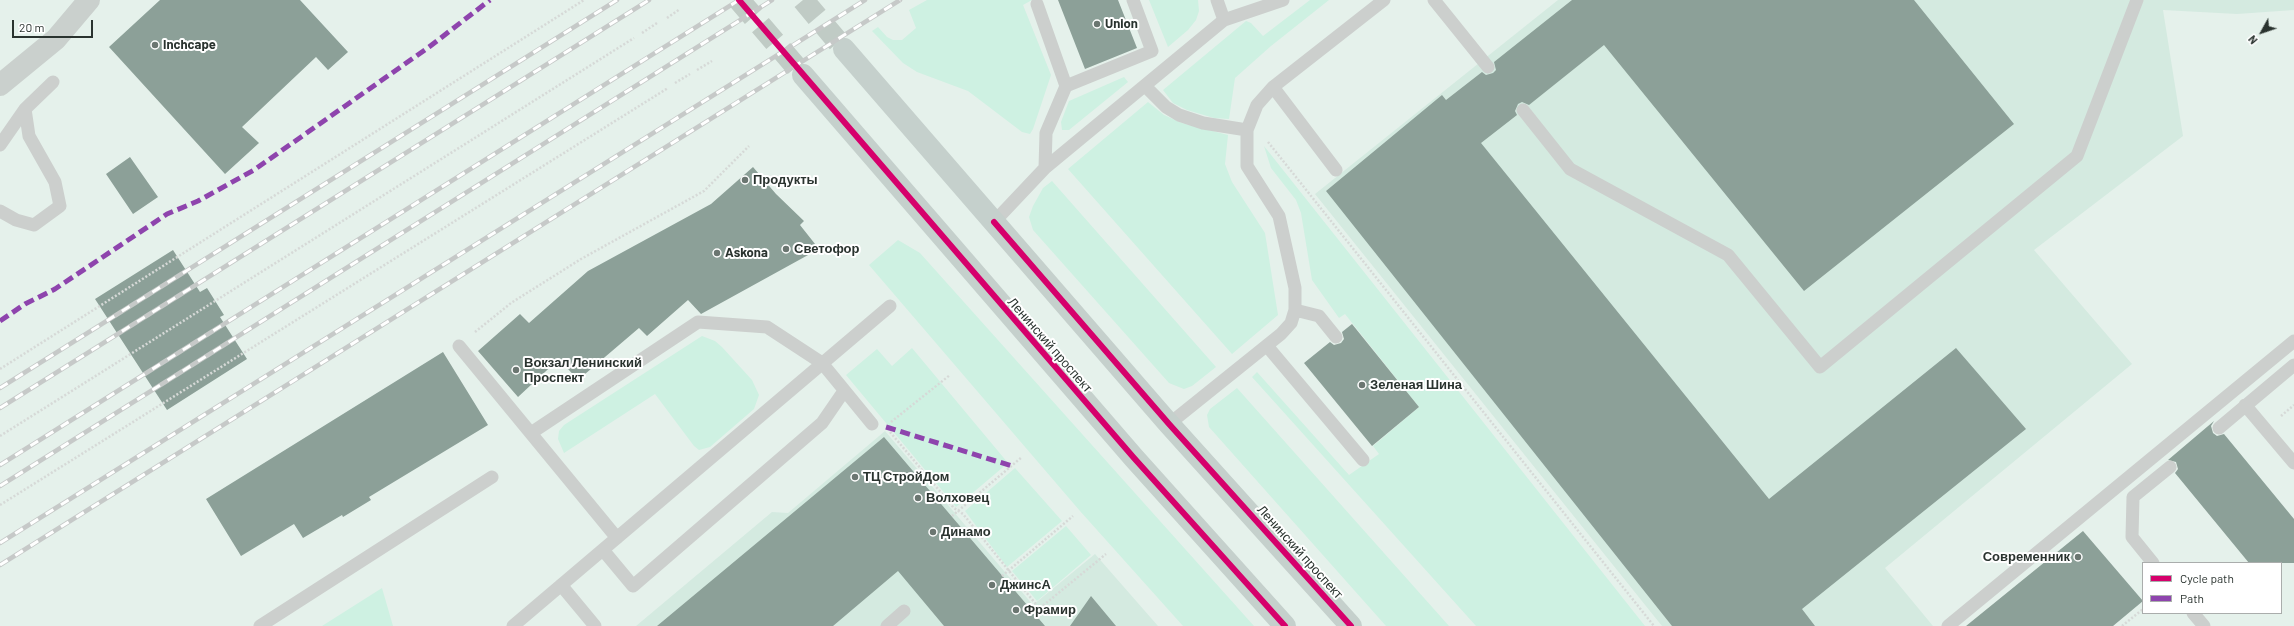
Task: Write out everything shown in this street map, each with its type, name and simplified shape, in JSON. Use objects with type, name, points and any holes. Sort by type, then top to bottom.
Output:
[{"type":"main road","points":[[0,85],[56,39],[89,0]]},
{"type":"main road","name":"Ленинский проспект","points":[[844,49],[1169,424],[1351,626]]},
{"type":"main road","name":"Ленинский проспект","points":[[803,75],[1134,458],[1285,626]]},
{"type":"lane","points":[[1066,86],[1152,51],[1134,0]]},
{"type":"lane","points":[[1217,0],[1224,20]]},
{"type":"lane","points":[[994,222],[1045,168],[1224,20],[1283,0]]},
{"type":"lane","points":[[1169,424],[1267,346],[1291,323],[1295,310],[1296,288],[1279,216],[1247,166],[1246,135],[1257,105],[1273,87],[1384,0]]},
{"type":"lane","points":[[1434,0],[1488,66]]},
{"type":"lane","points":[[1523,110],[1570,169],[1728,255],[1820,367],[2077,156],[2137,0]]},
{"type":"lane","points":[[1037,4],[1066,86],[1046,133],[1045,168]]},
{"type":"lane","points":[[0,145],[25,109],[53,82]]},
{"type":"lane","points":[[1145,86],[1166,107],[1179,115],[1246,135]]},
{"type":"lane","points":[[1273,87],[1336,170]]},
{"type":"lane","points":[[0,211],[16,220],[34,225],[60,206],[55,182],[29,136],[25,109]]},
{"type":"lane","points":[[513,626],[890,306]]},
{"type":"lane","points":[[1295,310],[1319,316],[1336,337]]},
{"type":"lane","points":[[531,433],[698,322],[767,327],[822,364],[872,424]]},
{"type":"lane","points":[[1948,626],[2294,341]]},
{"type":"lane","points":[[458,346],[617,538]]},
{"type":"lane","points":[[1267,346],[1363,460]]},
{"type":"lane","points":[[2219,428],[2294,365]]},
{"type":"lane","points":[[603,550],[633,586],[822,423],[844,391]]},
{"type":"lane","points":[[2246,405],[2294,463]]},
{"type":"lane","points":[[2152,562],[2132,537],[2133,497],[2170,467]]},
{"type":"lane","points":[[260,626],[492,477]]},
{"type":"lane","points":[[561,585],[595,626]]},
{"type":"lane","points":[[888,626],[904,611]]},
{"type":"lane","points":[[2194,614],[2204,626]]},
{"type":"path","points":[[0,369],[584,0]]},
{"type":"path","points":[[667,18],[680,9]]},
{"type":"path","points":[[642,33],[657,23]]},
{"type":"path","points":[[0,436],[634,38]]},
{"type":"path","points":[[697,70],[712,61]]},
{"type":"path","points":[[675,84],[690,74]]},
{"type":"path","points":[[0,505],[668,88]]},
{"type":"path","points":[[1246,135],[1267,140],[1654,626]]},
{"type":"path","points":[[458,346],[511,303],[582,259],[704,191],[749,146]]},
{"type":"path","points":[[950,375],[886,427],[958,511],[963,514],[1039,608]]},
{"type":"path","points":[[952,516],[1022,458]]},
{"type":"path","points":[[1002,576],[1073,516]]},
{"type":"path","points":[[1033,612],[1106,554]]},
{"type":"path","points":[[2122,626],[2142,610]]},
{"type":"shaded area","points":[[927,0],[1032,0],[1023,5],[1051,75],[1030,134],[1022,132],[968,91],[917,72],[903,63],[872,31],[878,27],[887,37],[893,40],[902,40],[916,28],[909,10]]},
{"type":"shaded area","points":[[1149,0],[1198,0],[1199,11],[1196,20],[1188,30],[1168,47]]},
{"type":"shaded area","points":[[1310,0],[1329,0],[1271,46],[1235,78],[1229,119],[1214,118],[1187,110],[1173,103],[1163,90],[1246,21],[1251,23],[1263,36]]},
{"type":"shaded area","points":[[1558,0],[2294,0],[2294,10],[2237,14],[2163,10],[2183,136],[2034,250],[2132,364],[1885,568],[1933,626],[1662,626],[1315,194]]},
{"type":"shaded area","points":[[1124,77],[1128,82],[1069,130],[1062,130],[1061,122],[1069,101]]},
{"type":"shaded area","points":[[1148,102],[1164,115],[1182,123],[1228,135],[1225,164],[1232,182],[1265,233],[1278,315],[1232,354],[1068,169]]},
{"type":"shaded area","points":[[1264,146],[1645,626],[1476,626],[1252,377],[1257,372],[1349,475],[1379,454],[1373,446],[1419,407],[1345,314],[1339,318],[1312,280],[1301,213],[1296,200],[1271,168]]},
{"type":"shaded area","points":[[1052,181],[1216,367],[1192,386],[1184,389],[1169,383],[1033,230],[1029,217],[1033,206],[1043,188]]},
{"type":"shaded area","points":[[898,240],[920,253],[1254,626],[1183,626],[1080,511],[869,265]]},
{"type":"shaded area","points":[[702,336],[715,341],[722,347],[752,380],[759,395],[754,409],[710,447],[699,450],[694,446],[655,394],[564,453],[558,439],[559,431],[564,425]]},
{"type":"shaded area","points":[[912,348],[1008,463],[956,507],[846,375],[877,349],[892,366]]},
{"type":"shaded area","points":[[1237,388],[1449,626],[1386,626],[1209,427],[1207,415],[1210,409]]},
{"type":"shaded area","points":[[885,431],[1033,605],[1095,554],[1158,626],[636,626],[772,512],[788,513]]},
{"type":"shaded area","points":[[1015,468],[1062,521],[1007,567],[965,511]]},
{"type":"shaded area","points":[[1066,526],[1091,555],[1037,601],[1012,571]]},
{"type":"shaded area","points":[[382,588],[393,626],[322,626]]},
{"type":"building","points":[[160,0],[300,0],[348,52],[328,70],[316,57],[242,127],[259,143],[225,174],[109,47]]},
{"type":"building","name":"Union","points":[[1058,0],[1118,0],[1137,48],[1085,69]]},
{"type":"building","points":[[1572,0],[1914,0],[2014,124],[1804,291],[1604,45],[1529,105],[1522,102],[1518,104],[1515,111],[1517,115],[1481,143],[1769,499],[1956,348],[2026,429],[1802,609],[1815,626],[1672,626],[1326,191],[1442,95],[1446,100],[1482,72],[1486,75],[1493,73],[1496,70],[1494,62]]},
{"type":"building","points":[[130,157],[158,197],[133,214],[106,174]]},
{"type":"building","points":[[753,167],[776,194],[804,221],[800,225],[819,249],[701,314],[688,300],[647,336],[639,328],[578,380],[559,359],[518,397],[478,351],[520,314],[529,323],[588,271],[711,204]]},
{"type":"building","points":[[173,250],[200,292],[207,288],[224,315],[220,317],[247,359],[167,410],[95,299]]},
{"type":"building","name":"Зеленая Шина","points":[[1352,324],[1419,407],[1372,446],[1304,363],[1330,342],[1334,345],[1341,343],[1344,339],[1342,332]]},
{"type":"building","points":[[443,352],[488,425],[369,497],[371,500],[343,517],[342,515],[303,538],[294,524],[241,556],[206,499]]},
{"type":"building","points":[[2214,421],[2211,426],[2213,433],[2217,436],[2224,434],[2294,519],[2294,563],[2248,562],[2175,473],[2178,469],[2176,462],[2168,460]]},
{"type":"building","points":[[884,437],[1045,626],[944,626],[898,571],[833,626],[657,626]]},
{"type":"building","name":"Современник","points":[[2083,531],[2142,600],[2142,602],[2113,626],[1966,626]]},
{"type":"building","points":[[1091,596],[1116,626],[1070,626]]},
{"type":"tunnel","points":[[739,0],[803,75]]},
{"type":"tunnel","points":[[803,0],[844,49]]},
{"type":"railway","points":[[0,388],[617,0]]},
{"type":"railway","points":[[0,408],[649,0]]},
{"type":"railway","points":[[0,465],[739,0]]},
{"type":"railway","points":[[0,486],[772,0]]},
{"type":"railway","points":[[0,543],[865,0]]},
{"type":"railway","points":[[0,565],[900,0]]},
{"type":"marked path","points":[[0,321],[25,304],[55,289],[167,214],[198,201],[254,170],[429,47],[490,0]]},
{"type":"marked path","points":[[886,427],[1012,466]]},
{"type":"cycle path","points":[[739,0],[1134,458],[1285,626]]},
{"type":"cycle path","points":[[994,222],[1169,424],[1351,626]]},
{"type":"place","name":"Union","points":[[1097,24]]},
{"type":"place","name":"Inchcape","points":[[155,45]]},
{"type":"place","name":"Продукты","points":[[745,180]]},
{"type":"place","name":"Светофор","points":[[786,249]]},
{"type":"place","name":"Askona","points":[[717,253]]},
{"type":"place","name":"Вокзал Ленинский Проспект","points":[[516,370]]},
{"type":"place","name":"Зеленая Шина","points":[[1362,385]]},
{"type":"place","name":"ТЦ СтройДом","points":[[855,477]]},
{"type":"place","name":"Волховец","points":[[918,498]]},
{"type":"place","name":"Динамо","points":[[933,532]]},
{"type":"place","name":"Современник","points":[[2078,557]]},
{"type":"place","name":"ДжинсА","points":[[992,585]]},
{"type":"place","name":"Фрамир","points":[[1016,610]]}]
